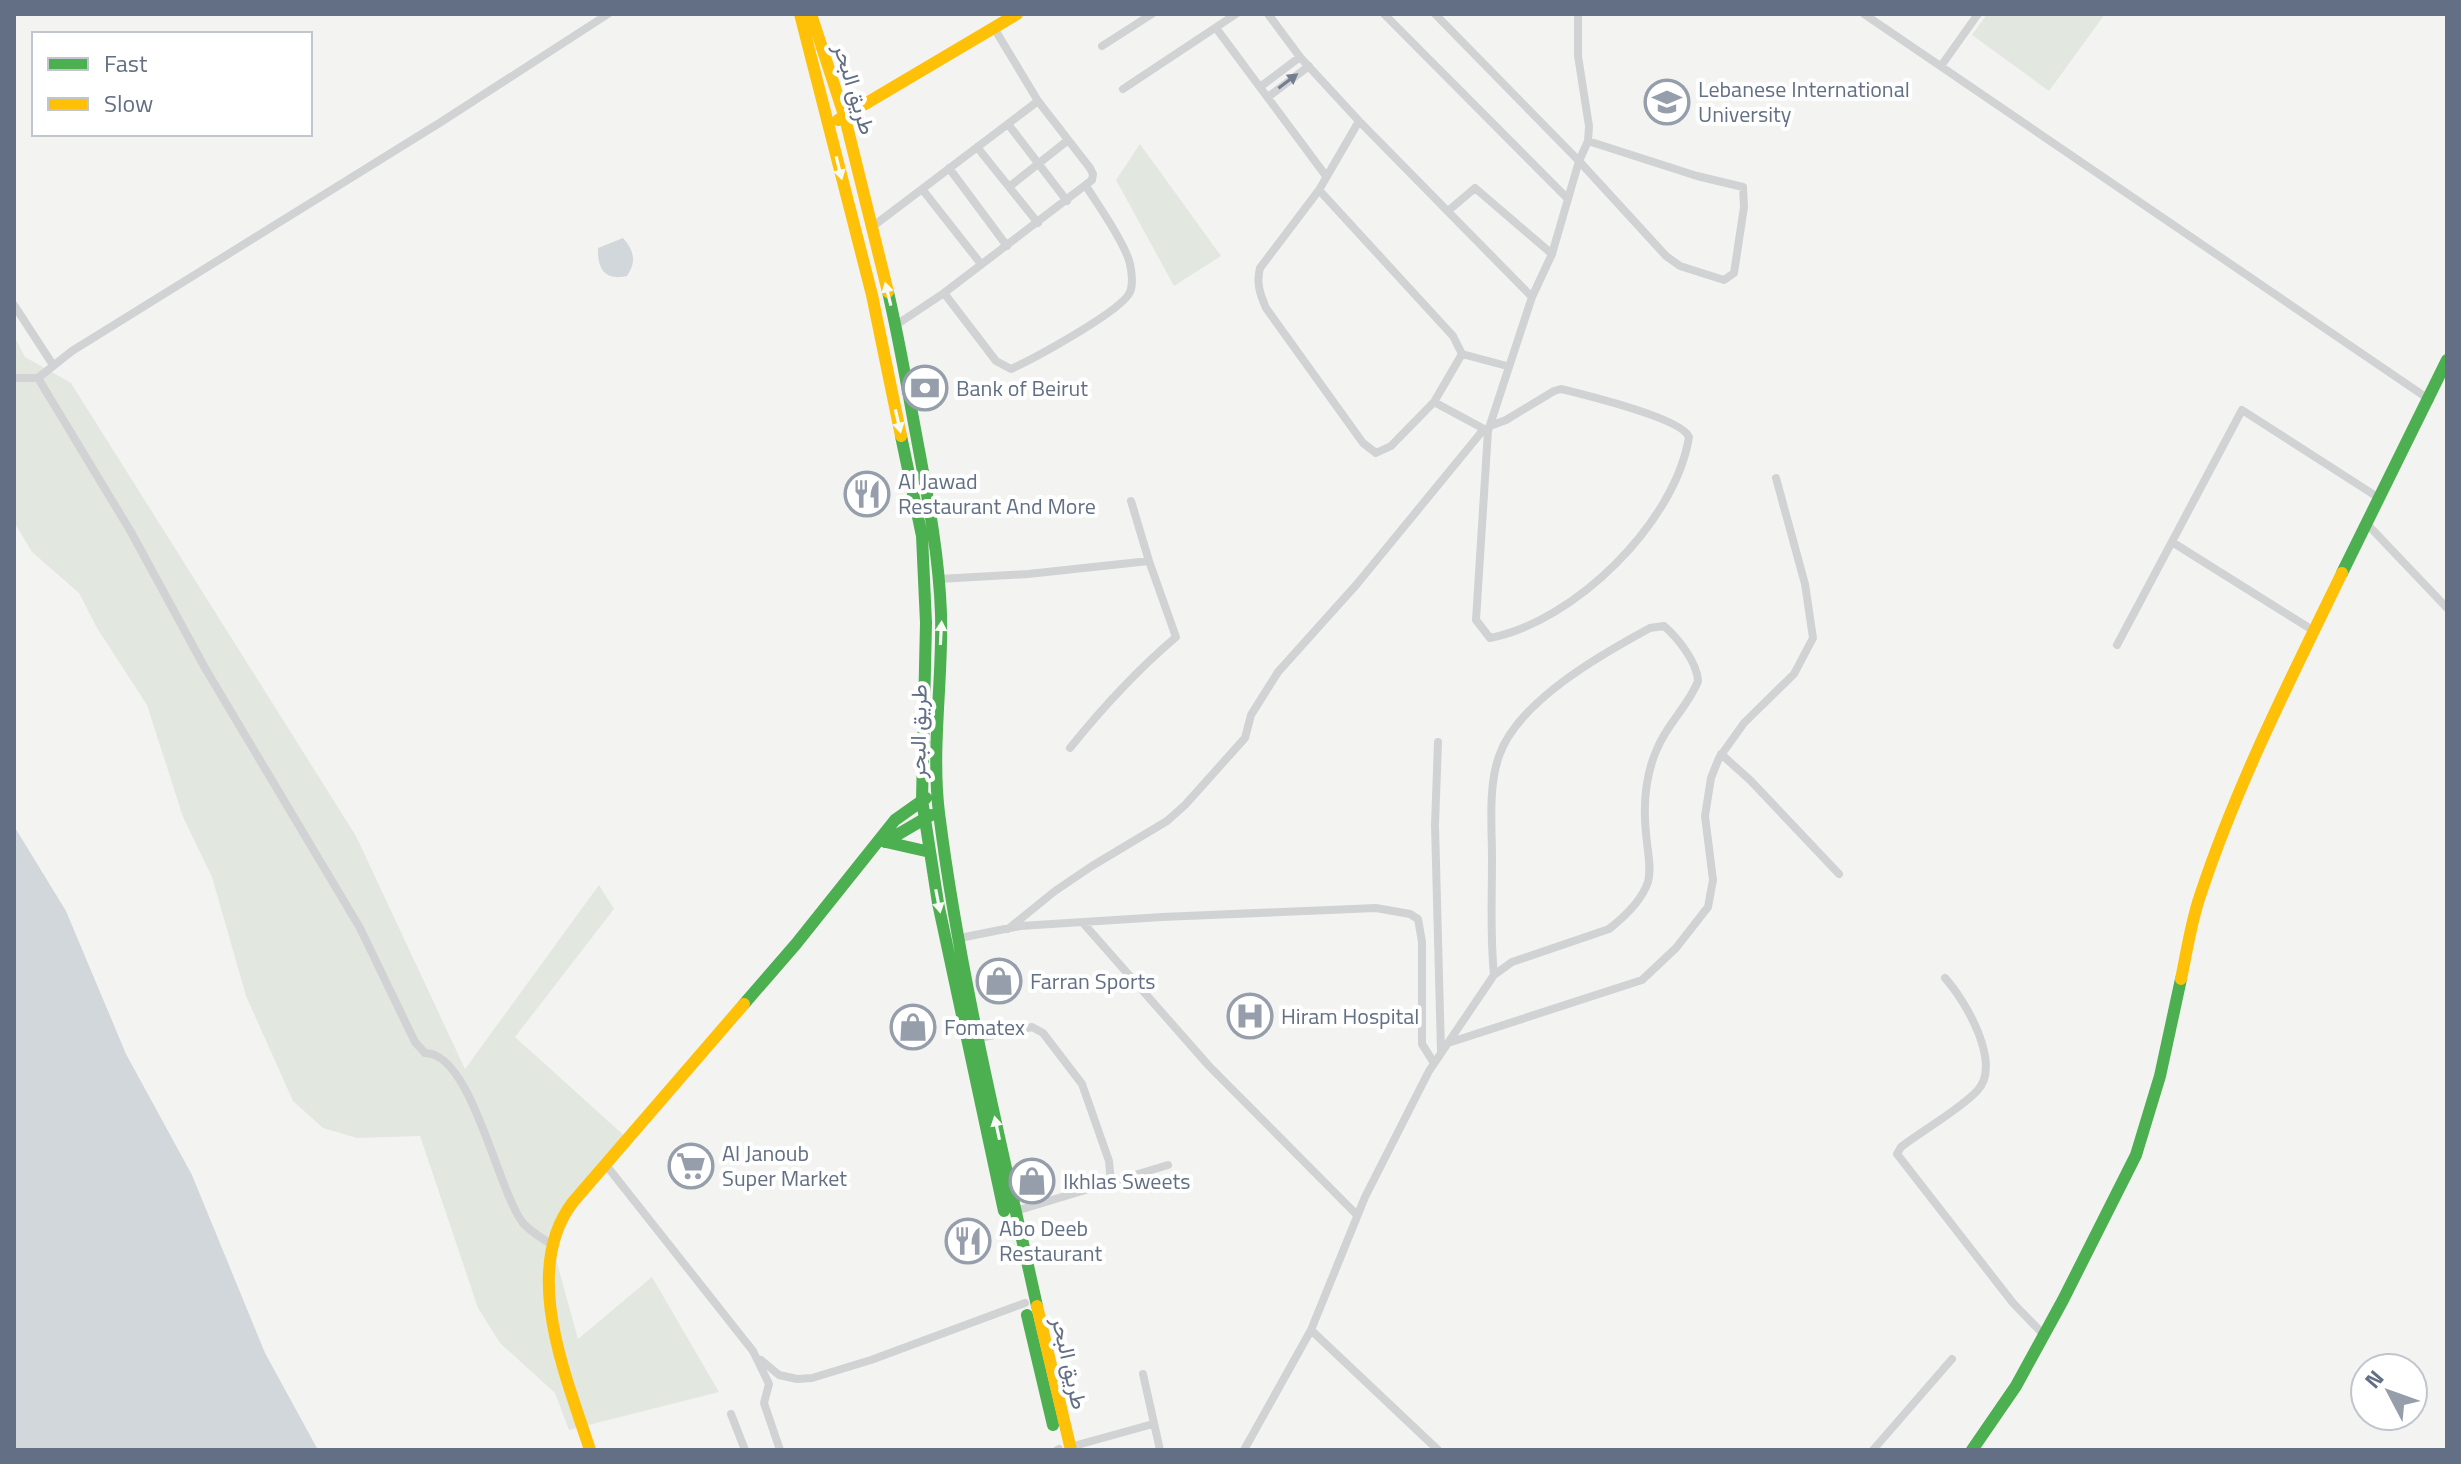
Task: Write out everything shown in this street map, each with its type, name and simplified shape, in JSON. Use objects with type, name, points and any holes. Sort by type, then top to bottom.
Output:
[{"type":"main road","name":"طريق البحر","points":[[800,14],[872,295],[922,536],[926,623],[924,819],[981,1114],[1033,1346],[1063,1449]]},
{"type":"main road","name":"طريق البحر","points":[[811,14],[845,118],[896,325],[931,515],[941,617],[936,739],[939,811],[960,938],[1063,1449]]},
{"type":"main road","points":[[828,123],[845,118],[1017,14]]},
{"type":"main road","points":[[1972,1450],[2016,1386],[2136,1155],[2160,1076],[2199,899],[2272,717],[2447,360]]},
{"type":"main road","points":[[590,1450],[552,1325],[549,1293],[552,1245],[560,1223],[570,1206],[882,843],[895,820],[937,791]]},
{"type":"main road","points":[[882,843],[939,811]]},
{"type":"main road","points":[[882,843],[930,852]]},
{"type":"street","points":[[14,378],[38,378],[53,365],[608,14]]},
{"type":"street","points":[[1102,46],[1152,14]]},
{"type":"street","points":[[1123,89],[1236,14]]},
{"type":"street","points":[[1268,14],[1300,57],[1359,121],[1532,297]]},
{"type":"street","points":[[1384,14],[1568,199]]},
{"type":"street","points":[[1435,14],[1673,262],[1724,280],[1734,273],[1744,207],[1743,187],[1697,176],[1588,141]]},
{"type":"street","points":[[1008,929],[1055,891],[1167,821],[1185,805],[1245,738],[1251,715],[1278,672],[1357,584],[1487,429],[1561,389],[1640,411],[1682,428],[1689,437],[1668,495],[1658,512],[1614,567],[1554,611],[1515,633],[1490,638],[1476,620],[1487,429],[1532,297],[1552,254],[1579,161],[1588,141],[1589,126],[1578,56],[1578,14]]},
{"type":"street","points":[[1864,14],[2430,400]]},
{"type":"street","points":[[1941,66],[1978,14]]},
{"type":"street","points":[[896,325],[944,293],[1092,180],[1093,174],[1038,101],[994,28]]},
{"type":"street","points":[[1216,28],[1326,176]]},
{"type":"street","points":[[1260,87],[1300,57]]},
{"type":"street","points":[[1268,97],[1309,66]]},
{"type":"street","points":[[872,228],[1038,101]]},
{"type":"street","points":[[1359,121],[1319,190],[1260,268],[1257,278],[1266,308],[1301,361],[1369,450],[1381,452],[1391,446],[1434,402],[1462,354]]},
{"type":"street","points":[[1008,124],[1067,201]]},
{"type":"street","points":[[1009,187],[1067,141]]},
{"type":"street","points":[[977,147],[1038,223]]},
{"type":"street","points":[[949,168],[1007,246]]},
{"type":"street","points":[[944,293],[996,361],[1011,369],[1119,305],[1130,293],[1128,257],[1086,186]]},
{"type":"street","points":[[1448,211],[1475,188],[1480,189],[1496,207],[1552,254]]},
{"type":"street","points":[[922,189],[981,264]]},
{"type":"street","points":[[1319,190],[1453,336],[1462,354],[1507,366]]},
{"type":"street","points":[[14,305],[53,365]]},
{"type":"street","points":[[38,378],[110,496],[205,668],[360,928],[415,1042],[425,1053],[442,1057],[455,1073],[476,1113],[518,1214],[529,1228],[552,1245]]},
{"type":"street","points":[[1434,402],[1487,429]]},
{"type":"street","points":[[2117,645],[2242,410],[2379,498]]},
{"type":"street","points":[[1447,1043],[1642,980],[1676,948],[1703,915],[1712,895],[1713,880],[1705,816],[1711,778],[1721,754],[1744,723],[1794,674],[1813,638],[1805,584],[1776,478]]},
{"type":"street","points":[[1070,748],[1124,684],[1176,637],[1131,501]]},
{"type":"street","points":[[2368,525],[2447,608]]},
{"type":"street","points":[[2172,542],[2314,631]]},
{"type":"street","points":[[939,579],[1149,561]]},
{"type":"street","points":[[1247,1449],[1311,1330],[1388,1147],[1434,1063],[1494,975],[1512,962],[1609,929],[1621,920],[1644,890],[1649,870],[1644,800],[1647,781],[1656,750],[1669,723],[1698,681],[1698,673],[1679,642],[1664,626],[1650,628],[1578,670],[1516,726],[1502,748],[1495,770],[1492,805],[1491,926],[1494,975]]},
{"type":"street","points":[[1438,742],[1435,825],[1441,1053]]},
{"type":"street","points":[[1721,754],[1750,780],[1839,874]]},
{"type":"street","points":[[960,938],[1008,929],[1162,917],[1376,908],[1410,914],[1418,919],[1422,942],[1422,1044],[1434,1063]]},
{"type":"street","points":[[1084,924],[1209,1066],[1357,1215]]},
{"type":"street","points":[[1945,978],[1954,987],[1977,1027],[1984,1049],[1985,1072],[1979,1089],[1901,1147],[1897,1154],[2013,1303],[2044,1335]]},
{"type":"street","points":[[980,1038],[1032,1027],[1043,1033],[1082,1084],[1109,1161],[1111,1183]]},
{"type":"street","points":[[606,1165],[753,1351],[779,1375],[812,1378],[871,1360],[1025,1303]]},
{"type":"street","points":[[1015,1212],[1168,1165]]},
{"type":"street","points":[[1311,1330],[1438,1450]]},
{"type":"street","points":[[753,1351],[769,1384],[764,1403],[780,1450]]},
{"type":"street","points":[[1873,1450],[1952,1359]]},
{"type":"street","points":[[1143,1374],[1160,1450]]},
{"type":"street","points":[[731,1414],[745,1450]]},
{"type":"street","points":[[1063,1449],[1153,1424]]},
{"type":"shaded area","points":[[1987,14],[2105,14],[2049,91],[1972,35]]},
{"type":"shaded area","points":[[1140,144],[1221,256],[1174,286],[1116,180]]},
{"type":"shaded area","points":[[623,238],[632,252],[632,266],[627,276],[613,277],[601,268],[598,248]]},
{"type":"shaded area","points":[[14,336],[25,357],[71,383],[356,836],[465,1069],[599,885],[614,909],[515,1037],[628,1139],[587,1186],[552,1245],[578,1339],[652,1277],[719,1392],[569,1430],[555,1393],[500,1343],[478,1308],[420,1136],[357,1138],[323,1128],[293,1101],[246,996],[212,877],[183,817],[147,705],[97,628],[79,593],[32,552],[14,522]]},
{"type":"shaded area","points":[[14,826],[66,911],[126,1054],[192,1175],[265,1353],[318,1450],[14,1450]]},
{"type":"traffic: fast","points":[[888,292],[938,569],[941,639],[937,788],[948,875],[982,1061],[1037,1306]]},
{"type":"traffic: fast","points":[[2342,573],[2447,360]]},
{"type":"traffic: fast","points":[[901,436],[922,536],[926,623],[922,800],[938,903],[1004,1211]]},
{"type":"traffic: fast","points":[[744,1004],[895,820],[926,798]]},
{"type":"traffic: fast","points":[[885,842],[931,815]]},
{"type":"traffic: fast","points":[[886,842],[930,852]]},
{"type":"traffic: fast","points":[[1972,1450],[2016,1386],[2136,1155],[2160,1076],[2181,979]]},
{"type":"traffic: fast","points":[[1027,1315],[1053,1425]]},
{"type":"traffic: slow","points":[[800,14],[872,295],[901,436]]},
{"type":"traffic: slow","points":[[811,14],[845,118],[888,292]]},
{"type":"traffic: slow","points":[[838,120],[1017,14]]},
{"type":"traffic: slow","points":[[2181,979],[2197,906],[2231,813],[2342,573]]},
{"type":"traffic: slow","points":[[590,1450],[570,1391],[553,1325],[549,1292],[550,1260],[558,1230],[573,1202],[744,1004]]},
{"type":"traffic: slow","points":[[1037,1306],[1071,1450]]},
{"type":"place","name":"Lebanese International University","points":[[1667,102]]},
{"type":"place","name":"Bank of Beirut","points":[[925,388]]},
{"type":"place","name":"Al Jawad Restaurant And More","points":[[867,494]]},
{"type":"place","name":"Farran Sports","points":[[999,981]]},
{"type":"place","name":"Hiram Hospital","points":[[1250,1016]]},
{"type":"place","name":"Fomatex","points":[[913,1027]]},
{"type":"place","name":"Al Janoub Super Market","points":[[691,1166]]},
{"type":"place","name":"Ikhlas Sweets","points":[[1032,1181]]},
{"type":"place","name":"Abo Deeb Restaurant","points":[[968,1241]]}]
